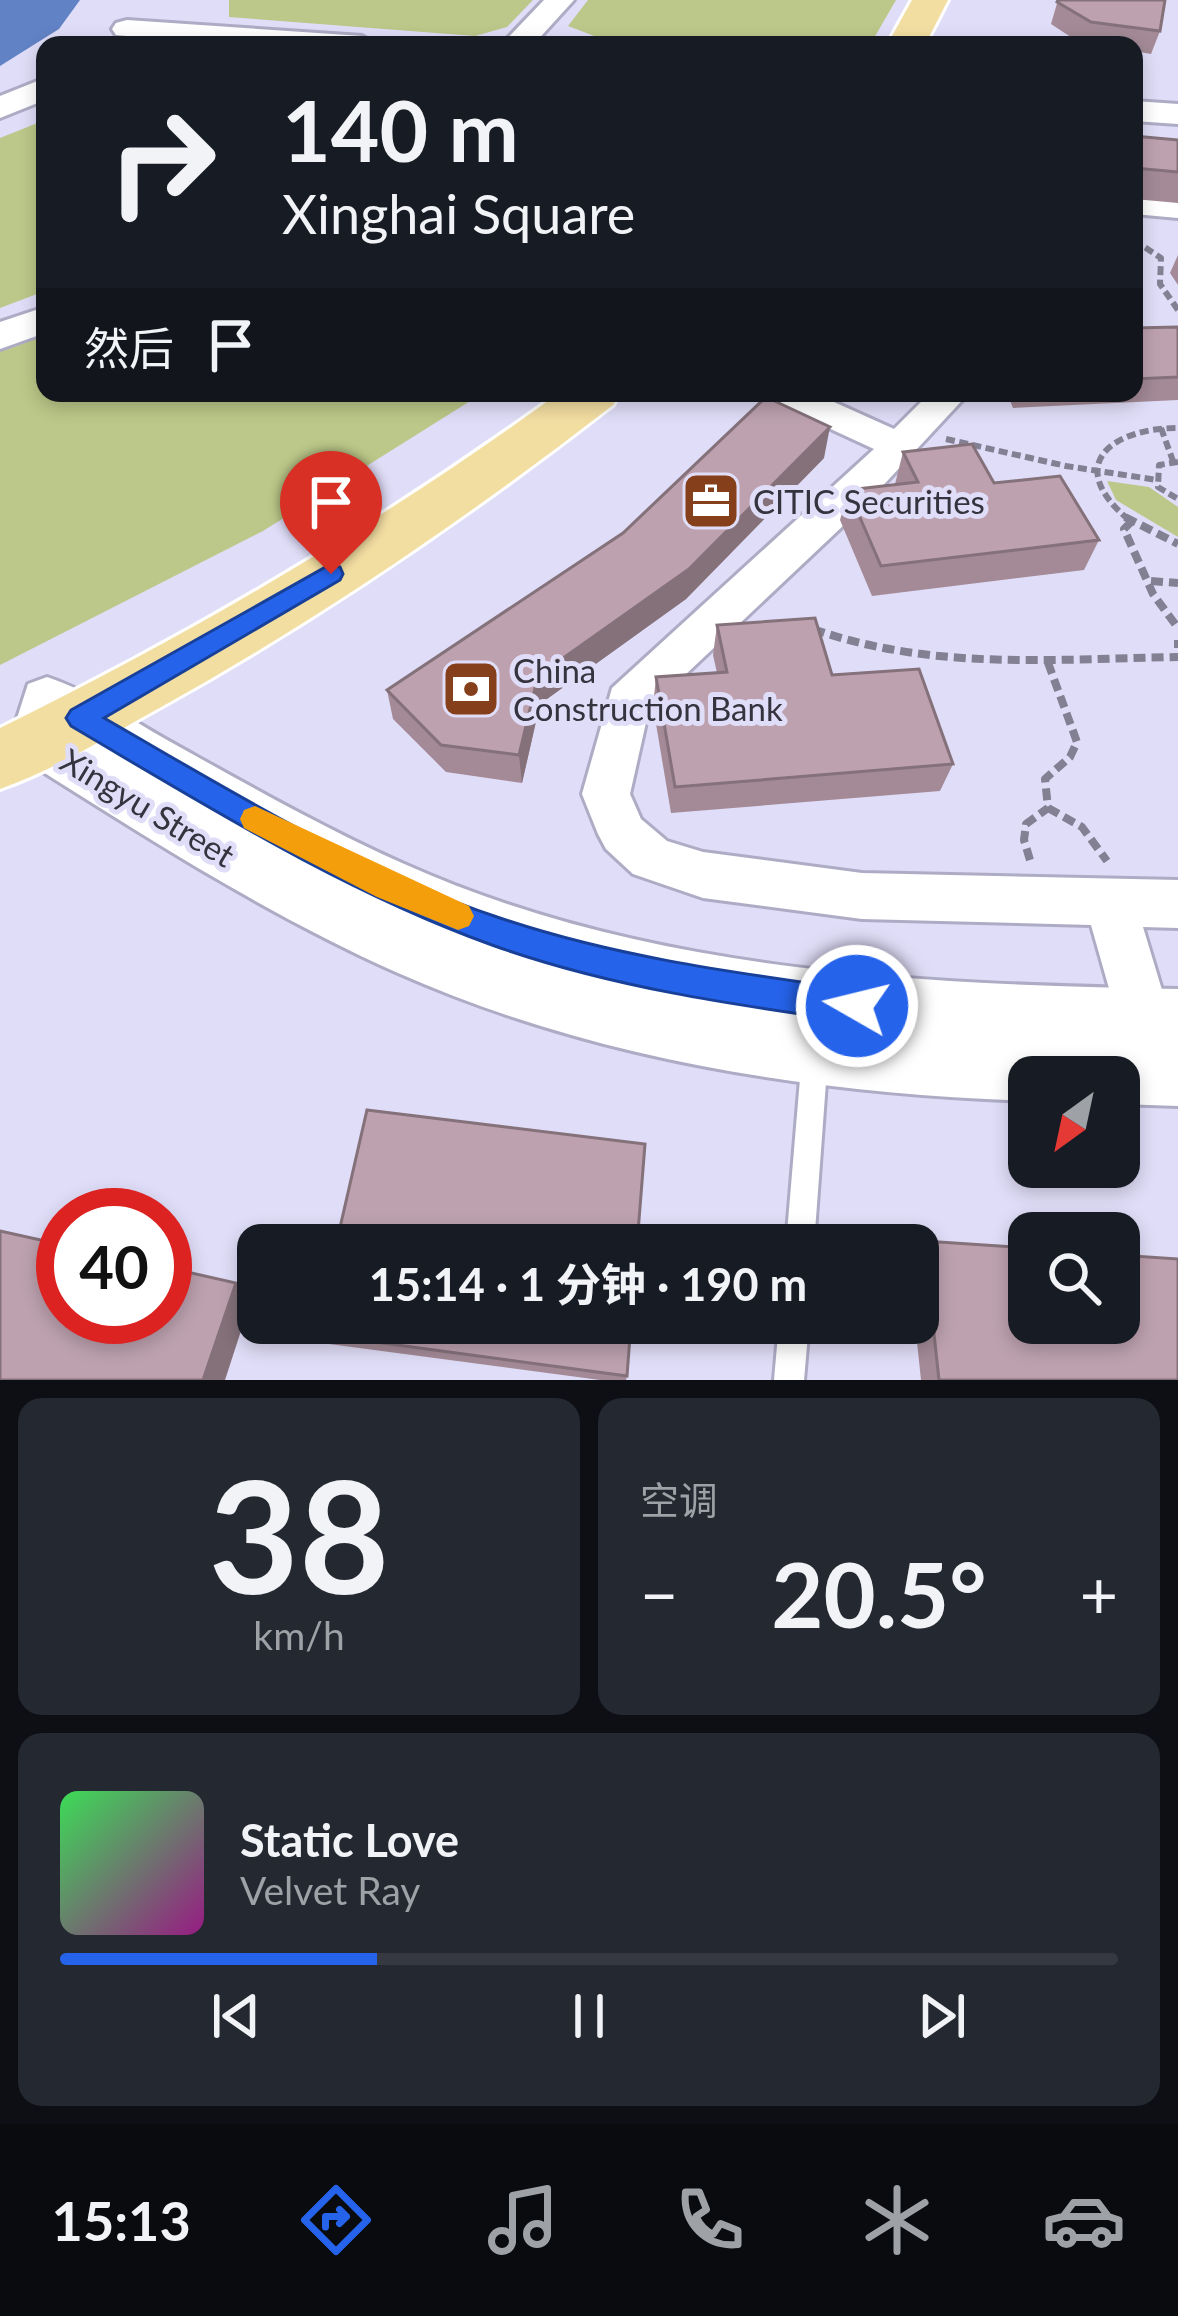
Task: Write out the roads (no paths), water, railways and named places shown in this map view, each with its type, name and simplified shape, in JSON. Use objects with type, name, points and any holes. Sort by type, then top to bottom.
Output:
[{"type":"highway","points":[[911,36],[930,0]]},
{"type":"highway","points":[[937,36],[955,0]]},
{"type":"highway","points":[[33,728],[535,402]]},
{"type":"highway","points":[[33,728],[298,595],[431,510],[581,402]]},
{"type":"street","points":[[119,36],[143,0]]},
{"type":"street","points":[[525,36],[560,0]]},
{"type":"street","points":[[0,108],[36,92]]},
{"type":"street","points":[[1143,100],[1178,102]]},
{"type":"street","points":[[1143,112],[1178,114]]},
{"type":"street","points":[[1143,206],[1178,208]]},
{"type":"street","points":[[0,337],[36,323]]},
{"type":"street","points":[[825,402],[922,423]]},
{"type":"street","points":[[876,402],[922,423]]},
{"type":"street","points":[[922,423],[628,701],[607,794],[623,834],[652,858],[703,875],[862,896],[1178,904]]},
{"type":"street","name":"Xingyu Street","points":[[33,728],[249,868],[479,975],[599,1011],[817,1025],[896,1061],[1149,1046]]},
{"type":"street","points":[[1090,902],[1149,1046]]},
{"type":"lane","points":[[802,1224],[817,1025]]},
{"type":"lane","points":[[789,1380],[792,1344]]},
{"type":"water","points":[[0,0],[80,0],[59,29],[36,36],[36,43],[0,66]]},
{"type":"place","name":"CITIC Securities","points":[[711,501]]},
{"type":"place","name":"China Construction Bank","points":[[471,689]]}]
